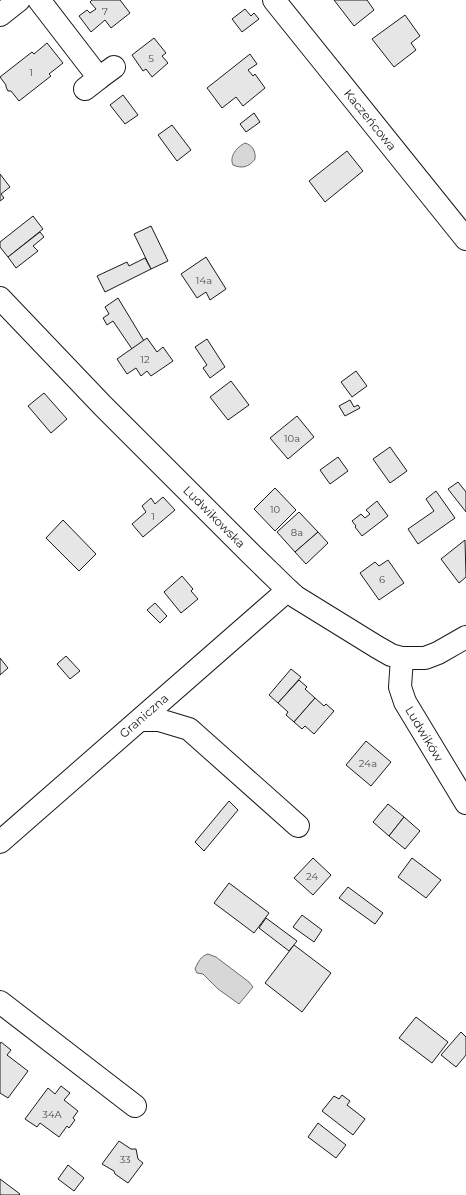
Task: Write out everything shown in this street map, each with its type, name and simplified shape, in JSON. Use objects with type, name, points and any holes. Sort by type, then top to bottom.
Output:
[{"type":"street","points":[[39,0],[99,78]]},
{"type":"street","name":"Kaczeńcowa","points":[[274,0],[466,239]]},
{"type":"street","name":"Ludwikowska","points":[[0,298],[103,406],[288,590],[377,647],[402,658],[425,658],[438,653],[466,637]]},
{"type":"street","name":"Graniczna","points":[[0,842],[288,590]]},
{"type":"street","name":"Ludwików","points":[[402,658],[400,687],[405,702],[466,803]]},
{"type":"street","points":[[174,690],[175,710],[190,730],[298,826]]},
{"type":"street","points":[[140,720],[159,720],[190,730]]},
{"type":"street","points":[[0,1002],[135,1106]]},
{"type":"shaded area","points":[[245,143],[250,145],[253,149],[255,159],[250,164],[245,166],[239,167],[233,165],[232,158],[234,152]]},
{"type":"shaded area","points":[[208,954],[216,957],[249,982],[253,987],[239,1004],[218,989],[203,974],[197,973],[195,969],[199,962],[203,956]]},
{"type":"building","points":[[92,0],[120,0],[130,13],[111,28],[105,20],[91,32],[79,16],[87,10],[90,13],[96,9],[90,2]]},
{"type":"building","points":[[334,0],[367,0],[374,10],[354,26]]},
{"type":"building","points":[[245,9],[251,16],[254,13],[259,19],[242,32],[232,19]]},
{"type":"building","points":[[405,15],[420,36],[411,43],[416,50],[394,67],[372,39]]},
{"type":"building","points":[[154,38],[166,53],[162,56],[168,63],[152,77],[146,69],[143,71],[132,55]]},
{"type":"building","points":[[47,43],[63,63],[49,74],[51,76],[19,101],[11,91],[8,91],[6,85],[0,77],[32,52],[34,54]]},
{"type":"building","points":[[250,54],[257,64],[248,70],[253,76],[255,74],[265,88],[243,106],[236,97],[222,108],[207,88]]},
{"type":"building","points":[[123,95],[138,115],[125,124],[110,105]]},
{"type":"building","points":[[254,113],[260,122],[246,132],[240,124]]},
{"type":"building","points":[[172,125],[191,150],[177,161],[158,135]]},
{"type":"building","points":[[347,151],[363,171],[325,202],[309,181]]},
{"type":"building","points":[[0,174],[10,187],[1,194],[4,198],[0,201]]},
{"type":"building","points":[[33,216],[43,229],[8,257],[0,247],[0,242]]},
{"type":"building","points":[[151,226],[168,261],[151,269],[134,234]]},
{"type":"building","points":[[40,232],[44,237],[33,246],[38,251],[16,268],[8,257]]},
{"type":"building","points":[[206,257],[226,289],[210,300],[206,292],[197,298],[181,274]]},
{"type":"building","points":[[145,258],[151,269],[105,292],[97,276],[127,262],[129,266]]},
{"type":"building","points":[[118,298],[144,341],[132,349],[113,321],[107,325],[103,318],[109,314],[105,307]]},
{"type":"building","points":[[147,338],[157,352],[163,347],[173,361],[151,376],[147,371],[141,376],[136,368],[127,374],[117,359]]},
{"type":"building","points":[[207,339],[225,367],[210,378],[203,368],[207,365],[195,347]]},
{"type":"building","points":[[356,371],[367,386],[352,397],[341,382]]},
{"type":"building","points":[[231,381],[249,405],[228,420],[210,397]]},
{"type":"building","points":[[44,393],[67,419],[51,433],[28,406]]},
{"type":"building","points":[[350,400],[354,407],[358,405],[360,408],[345,416],[339,406]]},
{"type":"building","points":[[297,416],[314,437],[288,459],[270,438]]},
{"type":"building","points":[[390,447],[407,471],[390,483],[373,459]]},
{"type":"building","points":[[338,457],[348,471],[330,484],[320,470]]},
{"type":"building","points":[[458,482],[466,492],[466,512],[448,489]]},
{"type":"building","points":[[275,488],[296,510],[275,531],[254,509]]},
{"type":"building","points":[[436,491],[455,518],[418,544],[408,529],[434,511],[426,499]]},
{"type":"building","points":[[163,497],[175,510],[143,537],[132,524],[146,512],[142,506],[151,498],[155,504]]},
{"type":"building","points":[[377,501],[388,516],[362,536],[352,521],[361,514],[365,518],[370,514],[366,510]]},
{"type":"building","points":[[299,512],[318,532],[295,552],[277,532]]},
{"type":"building","points":[[63,520],[96,554],[79,571],[46,538]]},
{"type":"building","points":[[318,532],[328,543],[306,564],[295,552]]},
{"type":"building","points":[[465,540],[466,577],[459,583],[441,559]]},
{"type":"building","points":[[388,560],[404,583],[379,600],[360,573],[375,562],[379,566]]},
{"type":"building","points":[[182,576],[193,589],[191,591],[198,599],[181,613],[164,592]]},
{"type":"building","points":[[155,603],[167,616],[160,623],[147,610]]},
{"type":"building","points":[[66,656],[80,671],[70,679],[57,664]]},
{"type":"building","points":[[0,658],[8,668],[0,675]]},
{"type":"building","points":[[291,669],[301,677],[278,703],[269,695]]},
{"type":"building","points":[[299,680],[307,687],[305,689],[315,698],[294,722],[286,715],[288,712],[278,703]]},
{"type":"building","points":[[315,698],[324,706],[326,704],[334,711],[314,734],[305,726],[302,729],[294,722]]},
{"type":"building","points":[[366,741],[391,762],[371,786],[346,765]]},
{"type":"building","points":[[229,801],[238,810],[204,851],[195,842]]},
{"type":"building","points":[[388,804],[404,817],[389,836],[373,822]]},
{"type":"building","points":[[404,817],[420,831],[405,849],[389,836]]},
{"type":"building","points":[[313,858],[331,875],[313,895],[294,878]]},
{"type":"building","points":[[412,858],[441,880],[426,898],[398,877]]},
{"type":"building","points":[[229,883],[269,913],[254,933],[214,903]]},
{"type":"building","points":[[348,887],[383,913],[375,924],[339,898]]},
{"type":"building","points":[[302,915],[322,930],[314,942],[293,927]]},
{"type":"building","points":[[266,918],[297,941],[289,951],[259,928]]},
{"type":"building","points":[[294,945],[331,973],[302,1012],[265,983]]},
{"type":"building","points":[[416,1017],[448,1042],[432,1063],[399,1038]]},
{"type":"building","points":[[461,1032],[466,1037],[466,1055],[456,1067],[441,1055]]},
{"type":"building","points":[[1,1042],[11,1050],[7,1055],[28,1071],[8,1098],[0,1093]]},
{"type":"building","points":[[61,1086],[70,1093],[64,1100],[78,1111],[73,1118],[75,1120],[69,1128],[67,1126],[59,1137],[40,1123],[37,1127],[25,1119],[48,1088],[55,1094]]},
{"type":"building","points":[[342,1095],[350,1101],[347,1105],[365,1119],[353,1135],[322,1111],[334,1096],[339,1099]]},
{"type":"building","points":[[318,1123],[346,1145],[336,1158],[308,1137]]},
{"type":"building","points":[[119,1141],[131,1149],[136,1149],[138,1159],[143,1163],[128,1183],[115,1174],[114,1171],[102,1164]]},
{"type":"building","points":[[68,1165],[84,1178],[74,1191],[58,1179]]},
{"type":"building","points":[[0,1179],[20,1194],[0,1195]]}]
